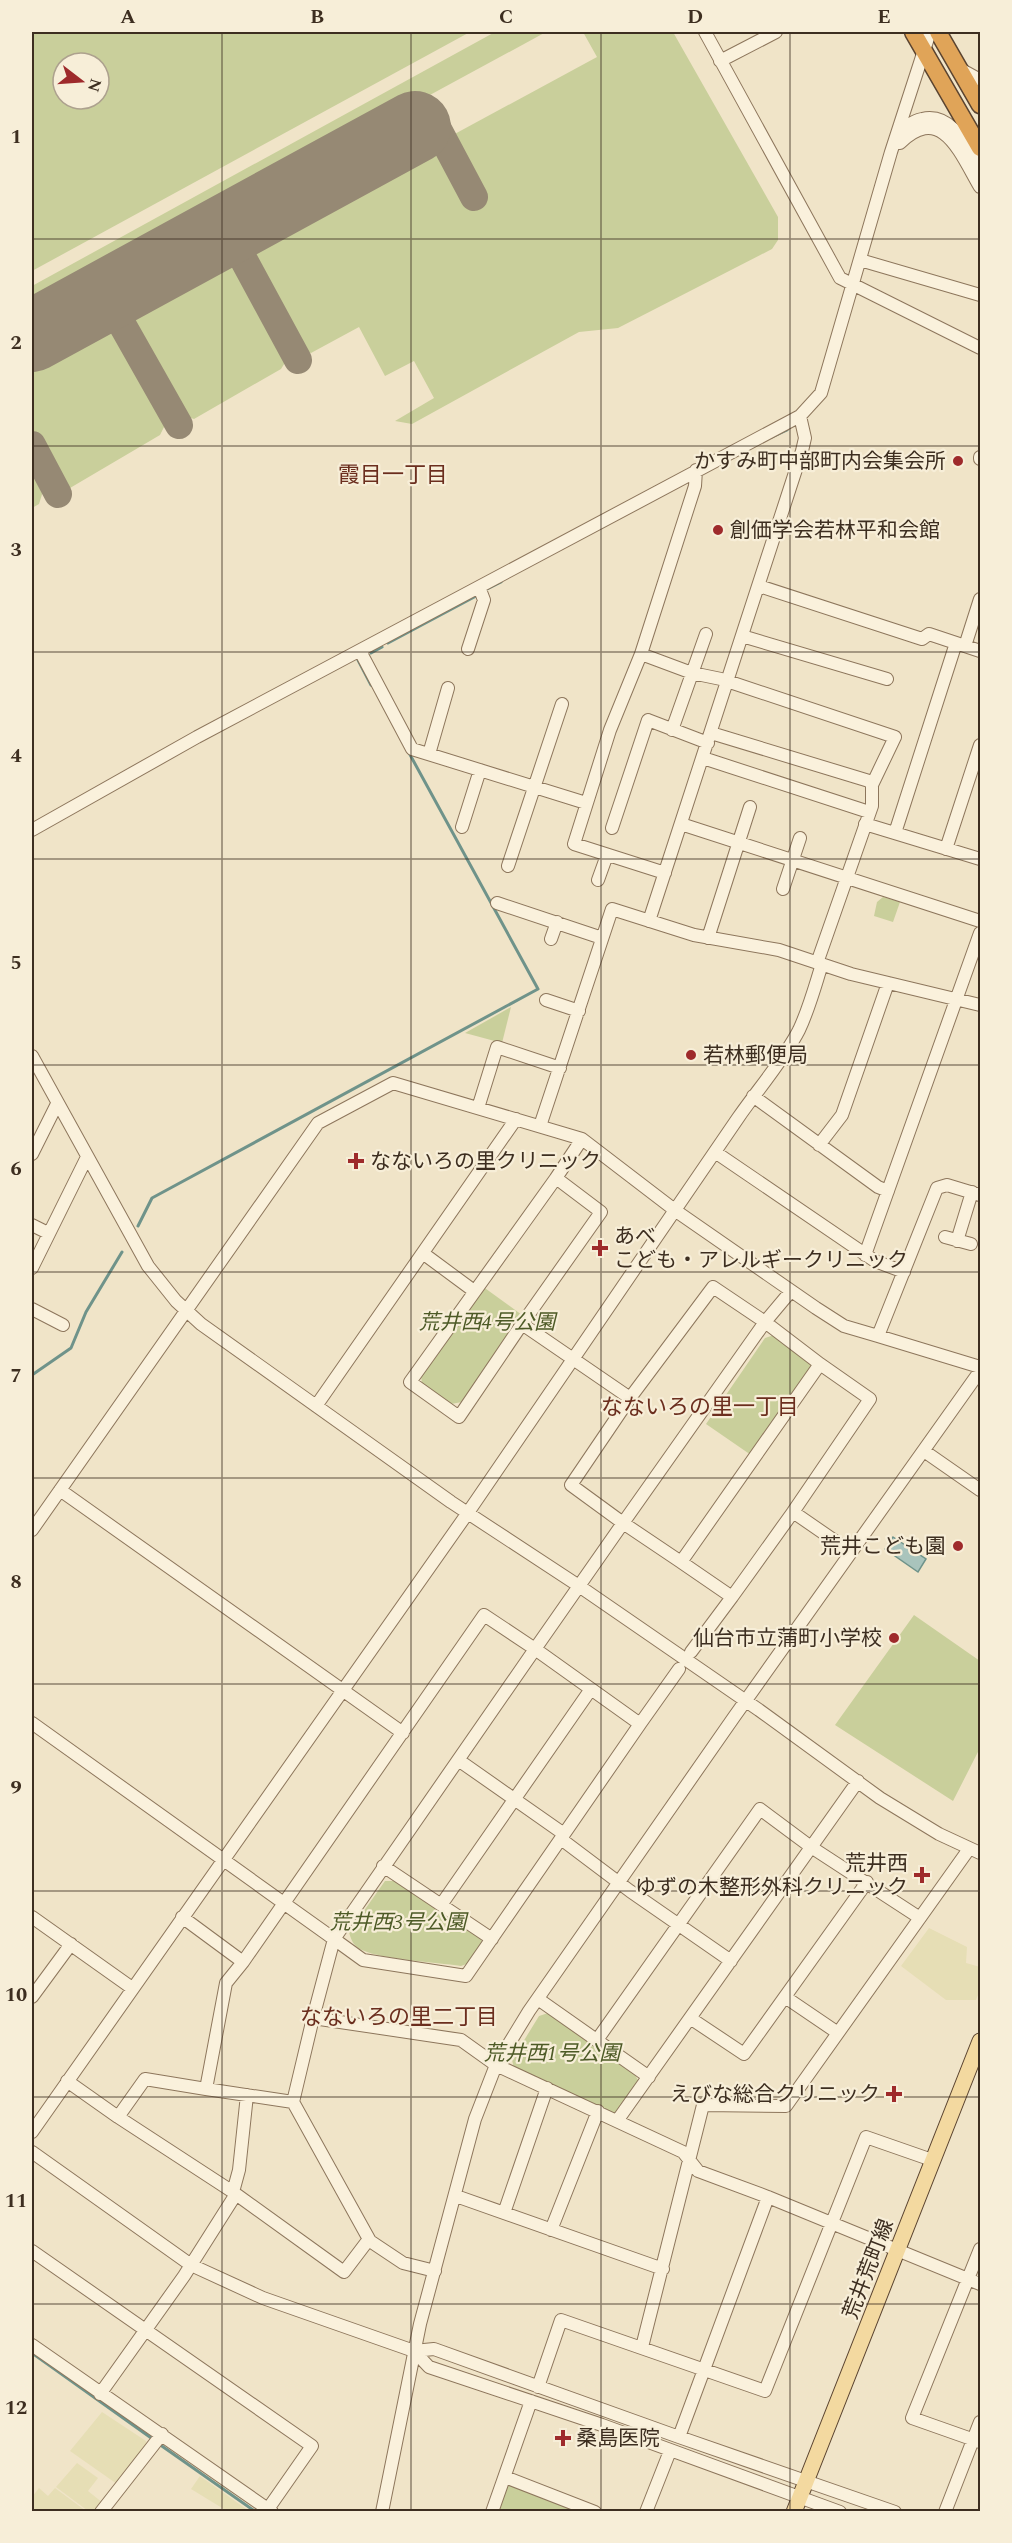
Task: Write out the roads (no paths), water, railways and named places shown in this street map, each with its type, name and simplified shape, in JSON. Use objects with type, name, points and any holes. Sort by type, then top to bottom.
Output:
[{"type":"highway","points":[[913,32],[927,40],[981,148]]},
{"type":"highway","points":[[938,32],[981,105]]},
{"type":"main road","name":"荒井荒町線","points":[[797,2504],[981,2041]]},
{"type":"street","points":[[705,32],[840,278],[981,348]]},
{"type":"street","points":[[720,61],[776,32]]},
{"type":"street","points":[[32,830],[197,737],[360,651],[481,593],[696,470],[801,416],[821,393],[891,152],[927,40]]},
{"type":"street","points":[[960,69],[981,80]]},
{"type":"street","points":[[891,152],[908,125],[916,120],[933,117],[948,122],[955,129],[981,170]]},
{"type":"street","points":[[891,152],[910,134],[924,127],[941,131],[952,138],[981,187]]},
{"type":"street","points":[[860,260],[981,295]]},
{"type":"street","points":[[649,921],[710,738],[805,438],[801,416]]},
{"type":"street","points":[[665,873],[573,844],[610,730],[641,654],[695,486],[696,470]]},
{"type":"street","points":[[759,586],[922,639],[929,634],[981,651]]},
{"type":"street","points":[[468,649],[481,593]]},
{"type":"street","points":[[895,833],[960,644],[981,599]]},
{"type":"street","points":[[672,730],[706,633]]},
{"type":"street","points":[[742,636],[887,679]]},
{"type":"street","points":[[360,651],[412,749],[586,803]]},
{"type":"street","points":[[32,2132],[221,1860],[467,1514],[798,1032],[808,1009],[819,963],[873,797],[872,785],[895,737],[727,681],[692,673],[641,654]]},
{"type":"street","points":[[429,754],[448,688]]},
{"type":"street","points":[[508,866],[562,704]]},
{"type":"street","points":[[612,828],[648,720],[672,730],[710,738],[869,782],[872,785]]},
{"type":"street","points":[[946,849],[981,745]]},
{"type":"street","points":[[703,758],[867,818],[895,833],[981,859]]},
{"type":"street","points":[[462,827],[480,770]]},
{"type":"street","points":[[708,938],[750,807]]},
{"type":"street","points":[[681,824],[981,921]]},
{"type":"street","points":[[783,889],[800,838]]},
{"type":"street","points":[[598,880],[607,855]]},
{"type":"street","points":[[497,903],[602,938]]},
{"type":"street","points":[[540,1126],[612,909],[708,938],[779,950],[888,983],[981,1005]]},
{"type":"street","points":[[551,939],[557,922]]},
{"type":"street","points":[[865,1255],[981,933]]},
{"type":"street","points":[[819,1145],[842,1115],[888,983]]},
{"type":"street","points":[[546,1000],[579,1011]]},
{"type":"street","points":[[478,1108],[497,1047],[560,1068]]},
{"type":"street","points":[[32,1056],[148,1266],[186,1311],[467,1514],[579,1586],[903,1813],[975,1851],[920,1918],[786,2106],[703,2105],[642,2347]]},
{"type":"street","points":[[32,1530],[318,1123],[393,1083],[582,1139],[676,1211],[844,1326],[981,1369],[538,1999],[496,2065],[475,2119],[414,2350],[382,2511]]},
{"type":"street","points":[[753,1096],[878,1188],[888,1191]]},
{"type":"street","points":[[32,1154],[57,1104]]},
{"type":"street","points":[[316,1406],[516,1119]]},
{"type":"street","points":[[555,1178],[602,1212],[459,1417],[410,1382],[582,1139]]},
{"type":"street","points":[[715,1152],[875,1262],[904,1272]]},
{"type":"street","points":[[32,1268],[87,1157]]},
{"type":"street","points":[[878,1336],[937,1188],[947,1185],[976,1193],[951,1239],[971,1244]]},
{"type":"street","points":[[32,1225],[48,1233]]},
{"type":"street","points":[[424,1254],[474,1291]]},
{"type":"street","points":[[692,1652],[732,1597],[793,1512],[870,1399],[713,1287],[630,1398],[571,1485],[732,1597]]},
{"type":"street","points":[[435,2271],[403,2264],[370,2241],[293,2102],[334,1939],[623,1523],[765,1322],[791,1291]]},
{"type":"street","points":[[32,1309],[63,1325]]},
{"type":"street","points":[[522,1324],[630,1398]]},
{"type":"street","points":[[681,1562],[819,1364]]},
{"type":"street","points":[[924,1450],[979,1486]]},
{"type":"street","points":[[60,1490],[403,1733]]},
{"type":"street","points":[[793,1512],[851,1552]]},
{"type":"street","points":[[206,2089],[226,1983],[284,1904],[484,1615],[640,1724]]},
{"type":"street","points":[[32,1723],[363,1960],[466,1976],[679,1669]]},
{"type":"street","points":[[441,1905],[591,1689]]},
{"type":"street","points":[[464,1764],[515,1799],[619,1883],[731,1961]]},
{"type":"street","points":[[617,2121],[858,1781]]},
{"type":"street","points":[[597,2040],[760,1809],[811,1847],[920,1918]]},
{"type":"street","points":[[383,1866],[492,1939]]},
{"type":"street","points":[[690,2018],[744,2054],[867,1882]]},
{"type":"street","points":[[32,1917],[132,1988]]},
{"type":"street","points":[[182,1917],[243,1962]]},
{"type":"street","points":[[32,1997],[71,1944]]},
{"type":"street","points":[[785,1997],[838,2034]]},
{"type":"street","points":[[538,1999],[648,2077]]},
{"type":"street","points":[[313,2018],[461,2040],[496,2065],[683,2152],[698,2171],[768,2197],[897,2252],[981,2284]]},
{"type":"street","points":[[118,2116],[145,2079],[293,2102]]},
{"type":"street","points":[[68,2081],[235,2193],[344,2272],[370,2241]]},
{"type":"street","points":[[504,2213],[547,2088]]},
{"type":"street","points":[[100,2394],[191,2265],[235,2193],[247,2096]]},
{"type":"street","points":[[551,2230],[597,2111]]},
{"type":"street","points":[[538,2387],[561,2320],[765,2391],[866,2137],[932,2160]]},
{"type":"street","points":[[32,2152],[191,2265],[263,2298],[414,2350],[434,2349],[679,2438],[895,2511]]},
{"type":"street","points":[[456,2196],[663,2269]]},
{"type":"street","points":[[679,2438],[768,2197]]},
{"type":"street","points":[[977,2441],[912,2418],[981,2249]]},
{"type":"street","points":[[32,2251],[312,2446],[270,2510],[158,2439],[32,2345]]},
{"type":"street","points":[[414,2350],[429,2367],[602,2425],[797,2504],[840,2511]]},
{"type":"street","points":[[492,2511],[531,2401]]},
{"type":"street","points":[[945,2511],[977,2441],[981,2422]]},
{"type":"street","points":[[101,2511],[158,2439]]},
{"type":"street","points":[[646,2511],[670,2451]]},
{"type":"street","points":[[505,2476],[582,2509],[595,2511]]},
{"type":"water","points":[[893,1537],[926,1559],[918,1572],[885,1549]]},
{"type":"waterway","points":[[772,437],[787,430]]},
{"type":"waterway","points":[[483,591],[501,582]]},
{"type":"waterway","points":[[388,643],[478,595]]},
{"type":"waterway","points":[[371,653],[382,647]]},
{"type":"waterway","points":[[358,660],[371,685]]},
{"type":"waterway","points":[[138,1226],[152,1198],[538,989],[408,751]]},
{"type":"waterway","points":[[32,1375],[71,1348],[86,1312],[122,1252]]},
{"type":"waterway","points":[[32,2353],[154,2440]]},
{"type":"waterway","points":[[159,2444],[256,2512]]},
{"type":"place","name":"かすみ町中部町内会集会所","points":[[958,461]]},
{"type":"place","name":"創価学会若林平和会館","points":[[718,530]]},
{"type":"place","name":"若林郵便局","points":[[691,1055]]},
{"type":"place","name":"なないろの里クリニック","points":[[356,1161]]},
{"type":"place","name":"あべ こども・アレルギークリニック","points":[[600,1248]]},
{"type":"place","name":"荒井こども園","points":[[958,1546]]},
{"type":"place","name":"仙台市立蒲町小学校","points":[[894,1638]]},
{"type":"place","name":"荒井西 ゆずの木整形外科クリニック","points":[[922,1875]]},
{"type":"place","name":"えびな総合クリニック","points":[[894,2094]]},
{"type":"place","name":"桑島医院","points":[[563,2438]]},
{"type":"district","name":"霞目一丁目","points":[[393,474]]},
{"type":"district","name":"なないろの里一丁目","points":[[700,1406]]},
{"type":"district","name":"なないろの里二丁目","points":[[399,2016]]},
{"type":"park label","name":"荒井西4号公園","points":[[487,1322]]},
{"type":"park label","name":"荒井西3号公園","points":[[398,1922]]},
{"type":"park label","name":"荒井西1号公園","points":[[552,2053]]}]
